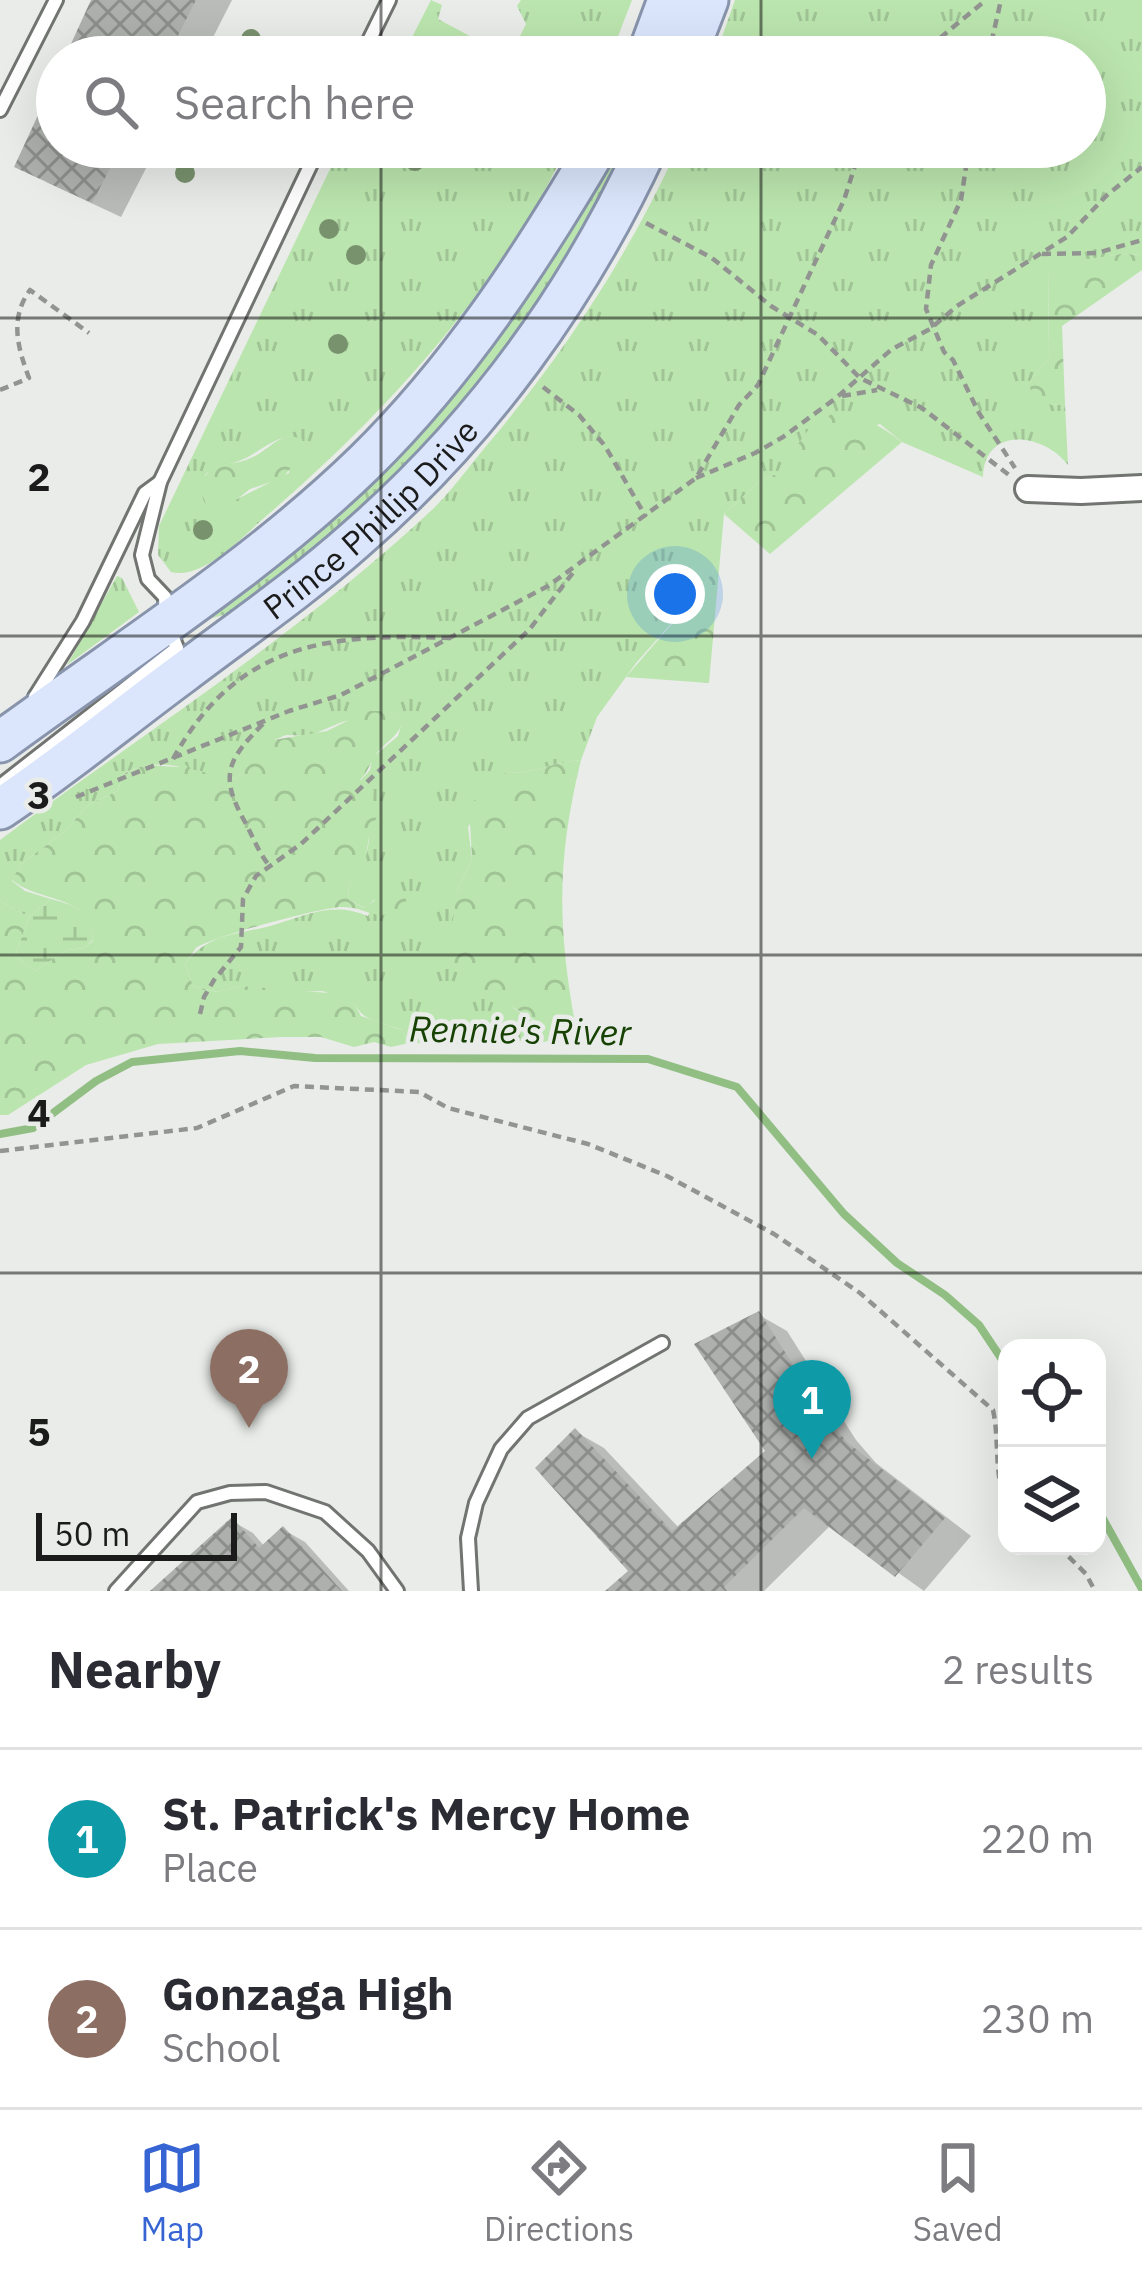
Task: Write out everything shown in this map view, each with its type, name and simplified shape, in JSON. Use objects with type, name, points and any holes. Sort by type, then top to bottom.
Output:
[{"type":"main road","points":[[655,36],[668,0]]},
{"type":"main road","points":[[694,36],[708,0]]},
{"type":"main road","name":"Prince Phillip Drive","points":[[0,741],[303,517],[402,424],[493,313],[586,168]]},
{"type":"main road","name":"Prince Phillip Drive","points":[[0,809],[287,596],[354,542],[436,463],[539,336],[594,249],[636,168]]},
{"type":"street","points":[[1028,488],[1142,488]]},
{"type":"lane","points":[[38,36],[56,0]]},
{"type":"lane","points":[[371,36],[389,0]]},
{"type":"lane","points":[[0,110],[36,39]]},
{"type":"lane","points":[[0,786],[177,648],[166,621],[165,597],[148,579],[142,555],[160,482],[310,168]]},
{"type":"lane","points":[[0,741],[49,680],[146,494],[160,482]]},
{"type":"lane","points":[[471,1591],[468,1538],[476,1503],[501,1449],[528,1418],[662,1343]]},
{"type":"lane","points":[[116,1591],[197,1502],[230,1493],[266,1492],[325,1512],[368,1551],[397,1591]]},
{"type":"path","points":[[942,36],[986,0]]},
{"type":"path","points":[[993,36],[1001,0]]},
{"type":"path","points":[[61,804],[340,695],[548,586],[696,478],[754,453],[836,398],[892,349],[1067,237],[1142,167]]},
{"type":"path","points":[[696,478],[739,405],[758,386],[854,168]]},
{"type":"path","points":[[966,168],[962,200],[931,265],[926,309],[944,352],[1028,488]]},
{"type":"path","points":[[634,218],[692,244],[818,335],[860,378],[922,408],[1028,488]]},
{"type":"path","points":[[1042,254],[1097,254],[1142,240]]},
{"type":"path","points":[[0,390],[29,378],[17,344],[19,305],[30,290],[88,333]]},
{"type":"path","points":[[533,377],[579,415],[605,446],[646,518]]},
{"type":"path","points":[[836,398],[882,391]]},
{"type":"path","points":[[200,1014],[214,980],[241,947],[243,899],[256,876],[301,844],[529,630],[578,566]]},
{"type":"path","points":[[173,759],[211,701],[279,654],[346,639],[450,638]]},
{"type":"path","points":[[267,720],[239,748],[228,770],[231,799],[269,865]]},
{"type":"path","points":[[0,1151],[197,1128],[294,1086],[419,1092],[448,1108],[588,1144],[667,1175],[757,1224],[860,1293],[993,1410],[998,1470]]},
{"type":"path","points":[[1067,1555],[1095,1591]]},
{"type":"green space","points":[[431,0],[442,5],[438,19],[470,36],[413,36]]},
{"type":"green space","points":[[521,0],[632,0],[618,36],[520,36],[526,24],[517,6]]},
{"type":"green space","points":[[735,0],[1142,0],[1142,255],[1048,266],[1049,357],[1030,381],[1052,405],[1065,404],[1068,465],[1044,446],[1016,440],[993,449],[983,477],[902,442],[880,424],[791,457],[724,514],[720,559],[702,589],[636,663],[597,717],[581,760],[505,773],[468,827],[472,859],[457,892],[498,998],[549,1031],[555,1040],[409,1043],[402,1030],[369,1018],[354,1003],[323,991],[241,986],[218,992],[193,986],[185,964],[215,940],[322,911],[368,916],[375,899],[365,908],[349,900],[348,886],[368,848],[360,781],[370,770],[372,758],[398,736],[403,719],[389,711],[309,736],[286,735],[274,740],[236,779],[166,765],[123,774],[118,791],[89,804],[63,833],[21,864],[12,881],[25,891],[51,899],[29,917],[0,901],[0,840],[276,640],[442,500],[571,335],[618,262],[668,168],[1106,168],[1106,36],[722,36]]},
{"type":"green space","points":[[556,168],[472,301],[395,393],[233,546],[196,570],[171,572],[158,555],[159,526],[330,169]],"holes":[[[291,436],[289,473],[229,503],[205,475],[215,466],[239,461]]]},
{"type":"green space","points":[[593,168],[618,168],[546,297],[434,441],[318,549],[231,613],[201,621],[261,571]]},
{"type":"green space","points":[[1142,255],[1142,270],[1062,326],[1065,404],[1031,399],[1030,381],[1049,357],[1048,265]]},
{"type":"green space","points":[[833,413],[870,422],[902,442],[770,554],[724,514],[759,482],[776,474],[809,429]]},
{"type":"green space","points":[[291,436],[302,439],[304,450],[283,478],[250,489],[223,510],[209,510],[201,486],[215,465],[250,458]]},
{"type":"green space","points":[[720,559],[709,683],[626,677],[702,589]]},
{"type":"green space","points":[[117,576],[139,612],[67,665]]},
{"type":"green space","points":[[367,711],[389,711],[404,719],[360,780],[374,791],[379,814],[370,829],[365,865],[348,886],[349,900],[364,908],[392,888],[406,892],[406,907],[373,914],[343,907],[292,917],[205,943],[185,964],[193,986],[217,992],[241,986],[341,994],[361,1016],[402,1030],[409,1043],[354,1047],[321,1037],[281,1037],[158,1044],[86,1065],[8,1115],[0,1115],[0,901],[29,917],[15,956],[35,971],[67,950],[84,948],[93,941],[90,926],[75,907],[12,880],[21,864],[63,833],[89,804],[118,791],[123,774],[132,770],[182,763],[236,779],[273,740],[327,731]]},
{"type":"green space","points":[[581,760],[567,833],[562,900],[578,1040],[555,1040],[519,1011],[474,994],[448,953],[457,892],[472,859],[469,805],[505,773]]},
{"type":"green space","points":[[51,899],[81,911],[90,922],[93,940],[35,971],[15,956],[29,917]]},
{"type":"building","points":[[91,0],[196,0],[178,36],[75,36]]},
{"type":"building","points":[[36,119],[36,168],[110,168],[92,203],[14,167]]},
{"type":"building","points":[[759,1311],[828,1420],[848,1443],[945,1518],[895,1577],[804,1508],[724,1587],[727,1591],[605,1591],[628,1571],[535,1468],[575,1428],[672,1531],[765,1451],[694,1344]]},
{"type":"building","points":[[232,1517],[259,1548],[283,1526],[342,1591],[150,1591]]},
{"type":"waterway","name":"Rennie's River","points":[[0,1134],[33,1128],[96,1081],[132,1062],[240,1051],[315,1058],[648,1059],[737,1087],[844,1214],[897,1263],[979,1325],[998,1354]]},
{"type":"waterway","name":"Rennie's River","points":[[1106,1524],[1142,1589]]},
{"type":"place","name":"Gonzaga High","points":[[249,1428]]},
{"type":"place","name":"St. Patrick's Mercy Home","points":[[812,1459]]}]
